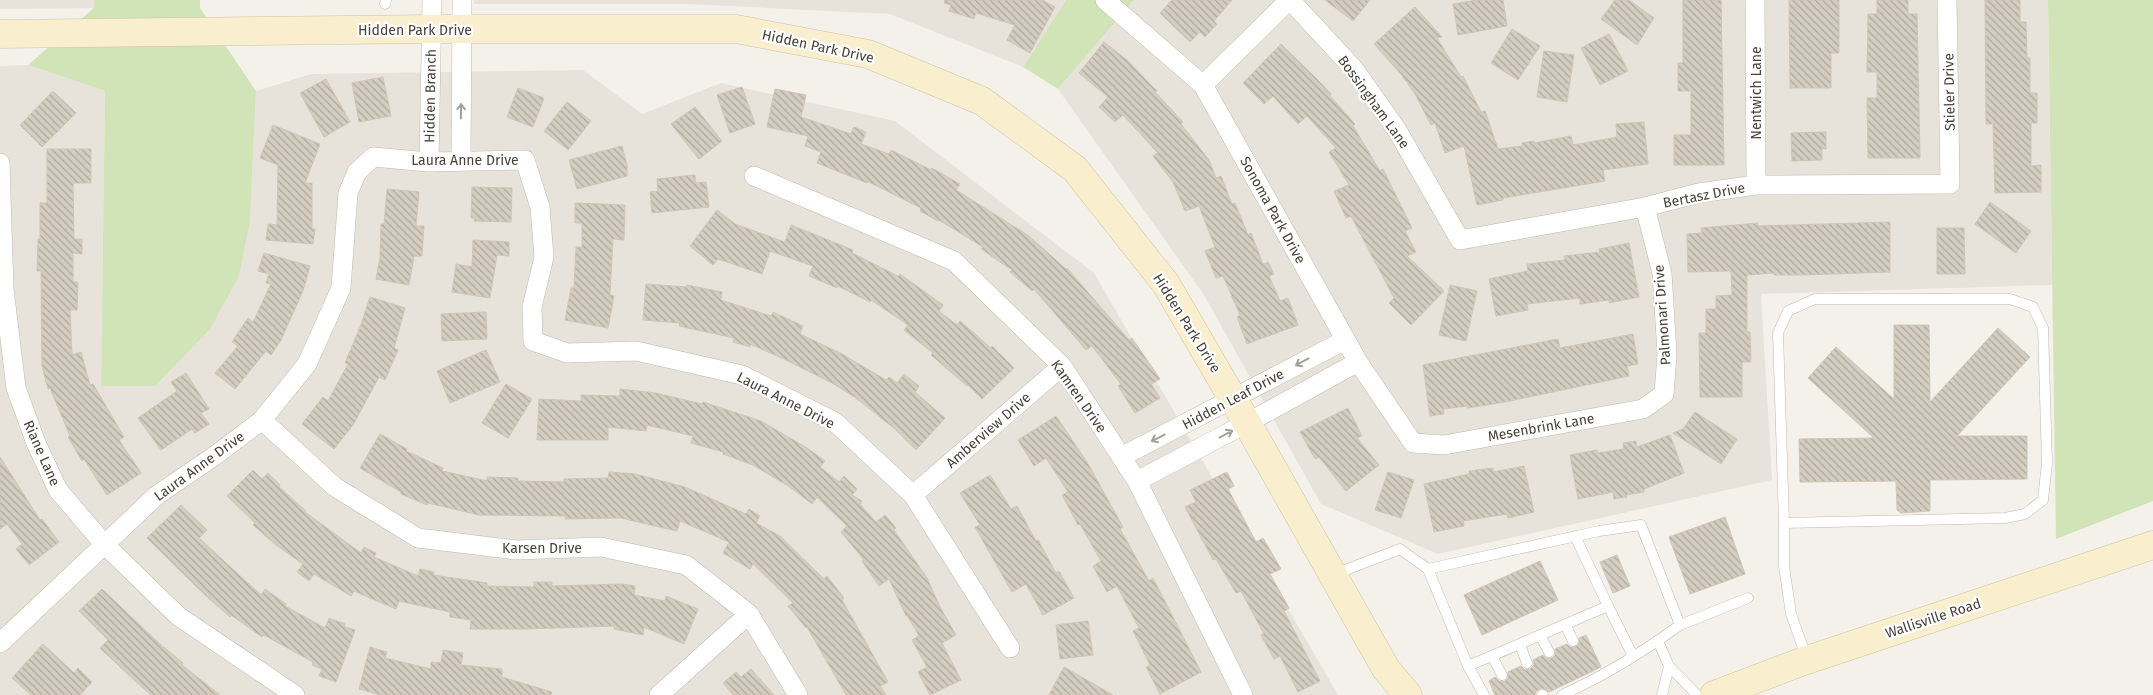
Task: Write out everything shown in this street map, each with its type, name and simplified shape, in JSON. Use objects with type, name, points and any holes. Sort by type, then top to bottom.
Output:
[{"type":"street","name":"Hidden Branch","points":[[429,162],[432,0]]},
{"type":"street","points":[[461,160],[462,0]]},
{"type":"street","name":"Sonoma Park Drive","points":[[1105,0],[1203,85],[1345,340],[1413,443]]},
{"type":"street","points":[[1203,85],[1290,0]]},
{"type":"street","name":"Bossingham Lane","points":[[1290,0],[1354,69],[1392,122],[1460,240]]},
{"type":"street","name":"Nentwich Lane","points":[[1755,0],[1756,185]]},
{"type":"street","name":"Stieler Drive","points":[[1947,0],[1950,184]]},
{"type":"street","name":"Hidden Park Drive","points":[[0,34],[431,29],[736,29],[868,54],[982,101],[1075,169],[1166,284],[1333,575],[1390,682],[1408,695]]},
{"type":"street","name":"Laura Anne Drive","points":[[0,642],[157,495],[213,457],[262,420],[307,364],[341,288],[348,193],[357,172],[373,157],[429,162],[525,160],[540,207],[544,257],[532,307],[533,341],[567,352],[636,351],[742,375],[835,422],[913,495],[1010,648]]},
{"type":"street","name":"Riane Lane","points":[[0,163],[4,289],[16,388],[36,443],[58,490],[104,544],[178,616],[295,695]]},
{"type":"street","name":"Kamren Drive","points":[[754,176],[954,261],[1062,366],[1136,481],[1243,695]]},
{"type":"street","name":"Bertasz Drive","points":[[1460,240],[1645,207],[1699,193],[1756,185],[1950,184]]},
{"type":"street","name":"Palmonari Drive","points":[[1645,207],[1662,273],[1666,354],[1664,394]]},
{"type":"street","name":"Hidden Leaf Drive","points":[[1121,457],[1345,340]]},
{"type":"street","name":"Hidden Leaf Drive","points":[[1136,481],[1358,362]]},
{"type":"street","name":"Amberview Drive","points":[[913,495],[1062,366]]},
{"type":"street","name":"Mesenbrink Lane","points":[[1413,443],[1444,445],[1643,409],[1664,394]]},
{"type":"street","name":"Karsen Drive","points":[[262,420],[335,488],[418,538],[516,550],[601,547],[686,564],[748,614],[798,695]]},
{"type":"street","name":"Wallisville Road","points":[[1714,695],[1807,660],[2153,545]]},
{"type":"street","points":[[660,695],[748,614]]},
{"type":"lane","points":[[1784,522],[2005,518],[2025,514],[2042,500],[2047,463],[2043,328],[2032,307],[2010,299],[1815,299],[1788,311],[1778,333],[1784,566],[1791,614],[1807,660]]},
{"type":"lane","points":[[1428,569],[1575,536],[1642,525],[1680,625]]},
{"type":"lane","points":[[1575,536],[1633,656]]},
{"type":"lane","points":[[1333,575],[1400,549],[1428,569],[1468,666],[1484,695]]},
{"type":"lane","points":[[1564,691],[1633,656],[1680,625],[1748,598]]},
{"type":"lane","points":[[1468,666],[1608,606]]},
{"type":"lane","points":[[1565,624],[1573,641]]},
{"type":"lane","points":[[1540,635],[1549,652]]},
{"type":"lane","points":[[1658,641],[1669,666],[1697,695]]},
{"type":"lane","points":[[1520,645],[1527,662]]},
{"type":"lane","points":[[1492,656],[1502,674]]},
{"type":"lane","points":[[1662,695],[1669,666]]},
{"type":"shaded area","points":[[0,0],[94,0],[94,8],[0,9]]},
{"type":"shaded area","points":[[474,0],[1066,0],[1023,67],[890,14],[689,4],[474,4]]},
{"type":"shaded area","points":[[1134,0],[2048,0],[2052,285],[1761,294],[1772,480],[1438,554],[1321,504],[1204,295],[1058,89]]},
{"type":"shaded area","points":[[28,65],[105,91],[101,386],[250,221],[256,91],[311,74],[583,70],[642,114],[721,83],[895,121],[1094,273],[1338,695],[0,695],[0,66]]},
{"type":"green space","points":[[94,0],[200,0],[200,8],[256,91],[250,221],[239,276],[210,329],[155,386],[101,386],[105,91],[28,65],[94,8]]},
{"type":"green space","points":[[1066,0],[1134,0],[1058,89],[1023,67]]},
{"type":"green space","points":[[2048,0],[2153,0],[2153,501],[2056,539]]},
{"type":"building","points":[[945,0],[1042,0],[1055,7],[1030,53],[1007,40],[1015,25],[976,13],[974,19],[949,11],[951,5],[944,3]]},
{"type":"building","points":[[1172,0],[1232,0],[1214,21],[1217,24],[1205,37],[1200,32],[1190,42],[1160,13]]},
{"type":"building","points":[[1325,0],[1370,0],[1353,21]]},
{"type":"building","points":[[1477,0],[1503,0],[1507,26],[1458,35],[1453,4]]},
{"type":"building","points":[[1615,0],[1629,0],[1654,18],[1637,45],[1601,19]]},
{"type":"building","points":[[1683,0],[1721,0],[1724,165],[1674,165],[1674,135],[1691,135],[1691,91],[1678,91],[1678,63],[1683,63]]},
{"type":"building","points":[[1789,0],[1839,0],[1839,53],[1831,53],[1831,88],[1790,88]]},
{"type":"building","points":[[1877,0],[1908,0],[1908,14],[1917,14],[1920,158],[1868,158],[1867,98],[1877,98],[1877,72],[1867,72],[1868,14],[1877,14]]},
{"type":"building","points":[[1985,0],[2020,0],[2020,22],[2026,22],[2027,58],[2030,58],[2030,93],[2037,93],[2037,123],[2031,123],[2031,166],[2041,165],[2041,192],[1995,193],[1993,124],[1986,124]]},
{"type":"building","points":[[1415,7],[1442,37],[1437,38],[1461,77],[1463,76],[1481,112],[1485,111],[1498,149],[1522,146],[1522,143],[1534,141],[1534,143],[1571,136],[1573,145],[1617,137],[1616,124],[1644,122],[1648,164],[1603,170],[1605,181],[1503,198],[1503,200],[1477,205],[1464,146],[1445,153],[1435,123],[1431,125],[1415,94],[1401,74],[1374,44]]},
{"type":"building","points":[[1512,29],[1540,46],[1518,80],[1491,63]]},
{"type":"building","points":[[1609,34],[1628,71],[1600,85],[1581,48]]},
{"type":"building","points":[[1104,42],[1127,60],[1157,91],[1155,92],[1183,122],[1181,124],[1209,160],[1216,178],[1221,176],[1232,204],[1235,203],[1248,235],[1251,233],[1263,264],[1268,262],[1274,274],[1269,276],[1280,301],[1288,298],[1298,325],[1247,344],[1237,317],[1240,315],[1223,276],[1216,278],[1205,251],[1215,247],[1199,206],[1185,211],[1173,182],[1153,156],[1158,153],[1123,115],[1115,122],[1099,107],[1108,97],[1079,73]]},
{"type":"building","points":[[1281,44],[1319,81],[1355,124],[1353,126],[1380,171],[1383,169],[1412,228],[1405,231],[1416,252],[1407,256],[1444,291],[1411,325],[1389,303],[1394,298],[1351,216],[1346,218],[1334,191],[1349,185],[1329,152],[1336,148],[1307,116],[1298,124],[1273,96],[1264,104],[1243,83]]},
{"type":"building","points":[[1544,51],[1574,55],[1567,102],[1537,97]]},
{"type":"building","points":[[383,77],[391,116],[359,122],[352,83]]},
{"type":"building","points":[[326,79],[350,122],[324,137],[300,93]]},
{"type":"building","points":[[742,87],[755,124],[730,133],[717,95]]},
{"type":"building","points":[[518,88],[544,98],[533,127],[507,117]]},
{"type":"building","points":[[775,89],[806,95],[801,117],[851,134],[854,127],[866,132],[861,144],[889,154],[891,150],[931,170],[932,168],[960,184],[956,190],[1029,236],[1067,268],[1129,340],[1132,338],[1160,379],[1151,384],[1160,398],[1135,413],[1118,386],[1121,384],[1092,346],[1086,350],[1034,289],[1032,291],[1010,272],[1012,270],[981,249],[983,247],[939,220],[920,211],[921,208],[867,181],[867,183],[817,163],[821,152],[805,146],[808,136],[767,127]]},
{"type":"building","points":[[53,91],[76,113],[42,147],[20,125]]},
{"type":"building","points":[[567,102],[591,121],[568,150],[544,131]]},
{"type":"building","points":[[695,107],[722,141],[699,159],[671,124]]},
{"type":"building","points":[[273,125],[320,144],[305,183],[312,183],[312,229],[315,229],[313,244],[266,240],[268,224],[277,225],[278,165],[260,158]]},
{"type":"building","points":[[1826,132],[1826,149],[1822,148],[1822,160],[1792,161],[1791,133]]},
{"type":"building","points":[[622,146],[627,165],[627,176],[577,189],[569,160]]},
{"type":"building","points":[[47,149],[91,149],[91,183],[73,183],[74,239],[82,239],[82,254],[73,253],[73,282],[78,282],[77,310],[70,310],[72,355],[81,352],[90,385],[93,384],[124,437],[119,440],[141,473],[107,495],[84,459],[82,461],[68,437],[70,436],[50,388],[48,389],[42,366],[41,271],[37,271],[38,239],[40,239],[40,203],[47,203]]},
{"type":"building","points":[[695,175],[696,183],[706,182],[709,207],[652,213],[650,192],[658,191],[657,179]]},
{"type":"building","points":[[472,187],[512,188],[511,222],[474,221],[475,218],[471,218]]},
{"type":"building","points":[[387,189],[419,192],[416,226],[424,226],[422,256],[414,256],[409,285],[376,279],[380,257],[381,224],[384,224]]},
{"type":"building","points":[[1990,202],[2031,231],[2016,253],[1975,224]]},
{"type":"building","points":[[575,203],[625,205],[624,240],[613,239],[610,295],[614,296],[608,328],[565,320],[571,288],[574,288],[576,247],[582,247],[582,223],[575,223]]},
{"type":"building","points":[[717,210],[735,224],[785,242],[791,225],[853,250],[852,253],[898,276],[900,274],[943,305],[939,311],[957,325],[960,321],[991,348],[992,346],[1014,368],[982,399],[931,355],[933,353],[904,330],[908,325],[871,300],[870,302],[838,286],[837,288],[809,276],[813,266],[770,251],[762,274],[718,259],[713,265],[690,246]]},
{"type":"building","points":[[1890,222],[1890,272],[1747,275],[1747,332],[1750,332],[1751,362],[1742,362],[1742,397],[1700,397],[1699,333],[1706,333],[1706,309],[1716,309],[1716,296],[1732,295],[1731,271],[1688,272],[1687,234],[1702,233],[1701,228],[1758,223],[1758,226]]},
{"type":"building","points":[[1937,228],[1964,228],[1965,274],[1937,274]]},
{"type":"building","points":[[473,240],[509,242],[509,256],[497,255],[490,298],[452,292],[456,264],[472,267]]},
{"type":"building","points":[[1629,243],[1639,297],[1609,303],[1609,300],[1580,304],[1580,298],[1527,304],[1528,310],[1496,316],[1489,279],[1528,271],[1527,264],[1565,260],[1564,256],[1600,252],[1599,249]]},
{"type":"building","points":[[264,253],[310,266],[303,291],[281,340],[271,355],[266,351],[235,389],[215,373],[238,346],[232,342],[248,318],[253,322],[271,284],[266,283],[269,274],[258,271]]},
{"type":"building","points":[[646,284],[687,287],[687,285],[722,292],[721,300],[771,316],[773,312],[803,326],[800,334],[842,354],[886,380],[889,377],[897,383],[904,374],[919,386],[915,392],[945,418],[916,450],[895,429],[856,398],[834,384],[786,360],[750,344],[750,347],[733,342],[734,338],[679,326],[680,323],[643,320]]},
{"type":"building","points":[[1450,285],[1477,291],[1466,341],[1439,335]]},
{"type":"building","points":[[370,297],[405,308],[394,348],[398,350],[385,380],[379,377],[353,425],[334,449],[302,424],[323,397],[328,401],[348,364],[345,363],[361,325]]},
{"type":"building","points":[[486,312],[487,339],[442,341],[441,314]]},
{"type":"building","points":[[1894,325],[1929,325],[1930,402],[1998,328],[2030,357],[1957,436],[2027,436],[2027,479],[1930,480],[1930,511],[1901,513],[1897,510],[1896,481],[1800,482],[1799,439],[1874,438],[1808,378],[1836,347],[1894,399]]},
{"type":"building","points":[[1633,334],[1638,364],[1627,366],[1629,376],[1505,402],[1467,408],[1467,406],[1443,409],[1444,414],[1430,416],[1423,365],[1558,339],[1560,348]]},
{"type":"building","points":[[486,350],[500,382],[450,403],[437,371]]},
{"type":"building","points":[[186,373],[209,409],[201,413],[209,424],[195,433],[192,429],[161,450],[138,418],[177,391],[171,382]]},
{"type":"building","points":[[506,384],[532,399],[508,438],[482,423]]},
{"type":"building","points":[[620,389],[656,393],[702,404],[703,402],[761,421],[825,461],[820,467],[839,482],[844,476],[857,489],[852,495],[862,501],[860,504],[876,522],[885,515],[896,528],[894,530],[927,578],[940,607],[956,635],[942,643],[961,680],[930,695],[918,672],[927,667],[912,640],[919,636],[906,616],[889,579],[879,586],[862,561],[864,560],[841,532],[847,526],[817,497],[812,504],[790,487],[753,465],[723,454],[723,452],[691,443],[693,436],[647,425],[646,431],[608,427],[608,440],[537,440],[539,399],[581,401],[581,395],[620,396]]},
{"type":"building","points":[[1348,408],[1362,436],[1357,438],[1379,465],[1346,491],[1319,457],[1315,459],[1300,432]]},
{"type":"building","points":[[1695,412],[1737,439],[1721,464],[1673,433],[1683,429]]},
{"type":"building","points":[[1056,416],[1087,462],[1123,527],[1120,529],[1149,581],[1153,578],[1201,672],[1160,694],[1146,667],[1150,665],[1133,631],[1139,628],[1117,586],[1107,592],[1093,566],[1101,561],[1062,495],[1068,492],[1046,458],[1034,466],[1018,440]]},
{"type":"building","points":[[380,434],[407,449],[406,451],[443,468],[442,471],[487,481],[487,477],[518,478],[518,481],[564,482],[564,479],[608,478],[609,472],[635,474],[685,487],[746,514],[749,509],[760,516],[756,523],[780,536],[824,579],[827,576],[844,598],[842,600],[888,682],[880,686],[886,695],[846,695],[807,627],[788,606],[793,603],[753,564],[750,569],[723,553],[729,542],[680,521],[677,531],[621,518],[565,519],[565,516],[479,515],[428,503],[427,505],[401,494],[401,492],[360,468]]},
{"type":"building","points":[[1670,435],[1684,473],[1644,489],[1644,492],[1626,495],[1627,497],[1614,499],[1613,492],[1578,499],[1570,455],[1597,450],[1598,453],[1624,449],[1623,443],[1636,441],[1637,447]]},
{"type":"building","points":[[0,457],[40,520],[42,519],[59,542],[29,565],[16,549],[22,544],[7,524],[0,529]]},
{"type":"building","points":[[1524,466],[1534,512],[1508,518],[1507,514],[1463,521],[1464,526],[1434,532],[1424,484],[1469,474],[1469,471],[1493,468],[1493,472]]},
{"type":"building","points":[[253,470],[262,479],[268,473],[280,485],[279,487],[305,512],[361,553],[364,547],[376,553],[374,557],[418,576],[420,569],[434,572],[433,575],[487,583],[487,586],[534,587],[534,582],[552,582],[552,586],[622,584],[635,586],[634,595],[665,601],[666,596],[698,609],[684,644],[644,627],[643,635],[614,629],[614,626],[470,629],[471,620],[450,617],[450,612],[399,601],[396,609],[354,591],[351,596],[314,574],[309,581],[297,572],[303,564],[276,545],[253,525],[255,523],[227,496]]},
{"type":"building","points":[[1227,472],[1234,486],[1228,489],[1256,542],[1263,538],[1281,569],[1270,574],[1289,608],[1284,611],[1320,681],[1298,692],[1280,656],[1274,659],[1261,635],[1264,634],[1241,591],[1236,593],[1216,559],[1213,560],[1185,507],[1196,502],[1190,490]]},
{"type":"building","points":[[1388,472],[1414,480],[1401,518],[1375,510]]},
{"type":"building","points":[[990,475],[1011,509],[1017,506],[1036,541],[1038,540],[1056,573],[1059,571],[1074,598],[1043,615],[1026,584],[1012,592],[975,527],[980,525],[960,493]]},
{"type":"building","points":[[181,505],[207,530],[199,538],[261,595],[265,589],[286,604],[285,606],[325,628],[329,618],[345,624],[344,627],[355,630],[336,682],[319,676],[322,669],[312,665],[313,662],[264,635],[262,637],[231,615],[230,617],[147,538]]},
{"type":"building","points":[[1725,517],[1745,574],[1690,594],[1669,537]]},
{"type":"building","points":[[1617,555],[1630,586],[1613,593],[1600,562]]},
{"type":"building","points":[[1540,561],[1558,600],[1482,635],[1464,595]]},
{"type":"building","points":[[102,589],[183,663],[182,665],[220,695],[151,695],[134,680],[100,648],[108,640],[79,611]]},
{"type":"building","points":[[1088,621],[1093,655],[1060,659],[1056,625]]},
{"type":"building","points":[[1586,635],[1601,667],[1549,692],[1542,688],[1536,691],[1535,695],[1495,695],[1489,681],[1495,677],[1499,681],[1505,681],[1508,678],[1508,672],[1521,666],[1525,670],[1530,669],[1534,665],[1533,660],[1543,655],[1546,658],[1552,658],[1555,655],[1555,649],[1567,644],[1570,647],[1575,647],[1579,644],[1579,638]]},
{"type":"building","points":[[43,644],[74,673],[78,668],[92,682],[80,695],[31,695],[12,678]]},
{"type":"building","points":[[370,647],[387,652],[385,658],[431,669],[431,662],[441,663],[443,650],[463,653],[461,665],[502,669],[502,677],[552,692],[551,695],[381,695],[359,689]]},
{"type":"building","points":[[1064,667],[1113,695],[1049,695]]},
{"type":"building","points":[[751,669],[774,695],[733,695],[723,683],[736,672],[741,677]]}]
